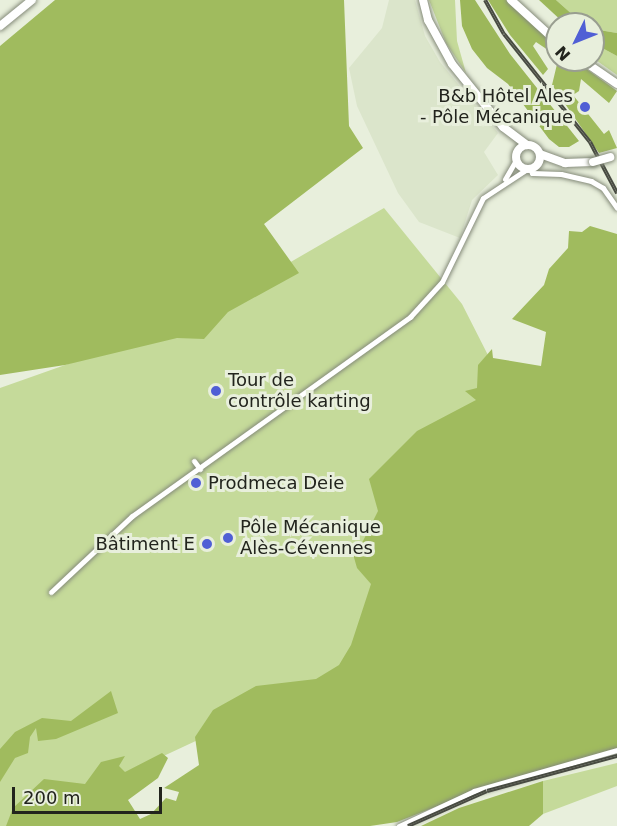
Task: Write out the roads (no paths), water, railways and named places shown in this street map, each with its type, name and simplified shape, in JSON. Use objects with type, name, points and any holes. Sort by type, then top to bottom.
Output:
[{"type":"main road","points":[[0,20],[25,0]]},
{"type":"main road","points":[[0,26],[32,0]]},
{"type":"main road","points":[[423,0],[442,48],[503,127],[516,157],[531,168],[593,162],[614,156]]},
{"type":"main road","points":[[511,0],[545,31]]},
{"type":"main road","points":[[600,72],[617,84]]},
{"type":"main road","points":[[503,127],[540,154],[565,163]]},
{"type":"main road","points":[[516,157],[527,145]]},
{"type":"main road","points":[[531,168],[540,154]]},
{"type":"street","points":[[51,592],[125,522],[420,308],[442,282],[478,206],[502,182],[516,157]]},
{"type":"street","points":[[502,182],[531,168],[532,173],[578,176],[598,184],[617,208]]},
{"type":"street","points":[[194,461],[200,469]]},
{"type":"street","points":[[399,826],[474,791],[617,750]]},
{"type":"railway","points":[[485,0],[504,34],[590,142],[617,193]]},
{"type":"railway","points":[[408,826],[487,791],[617,756]]},
{"type":"place","name":"B&b Hôtel Ales - Pôle Mécanique","points":[[585,107]]},
{"type":"place","name":"Tour de contrôle karting","points":[[216,391]]},
{"type":"place","name":"Prodmeca Deie","points":[[196,483]]},
{"type":"place","name":"Pôle Mécanique Alès-Cévennes","points":[[228,538]]},
{"type":"place","name":"Bâtiment E","points":[[207,544]]}]
